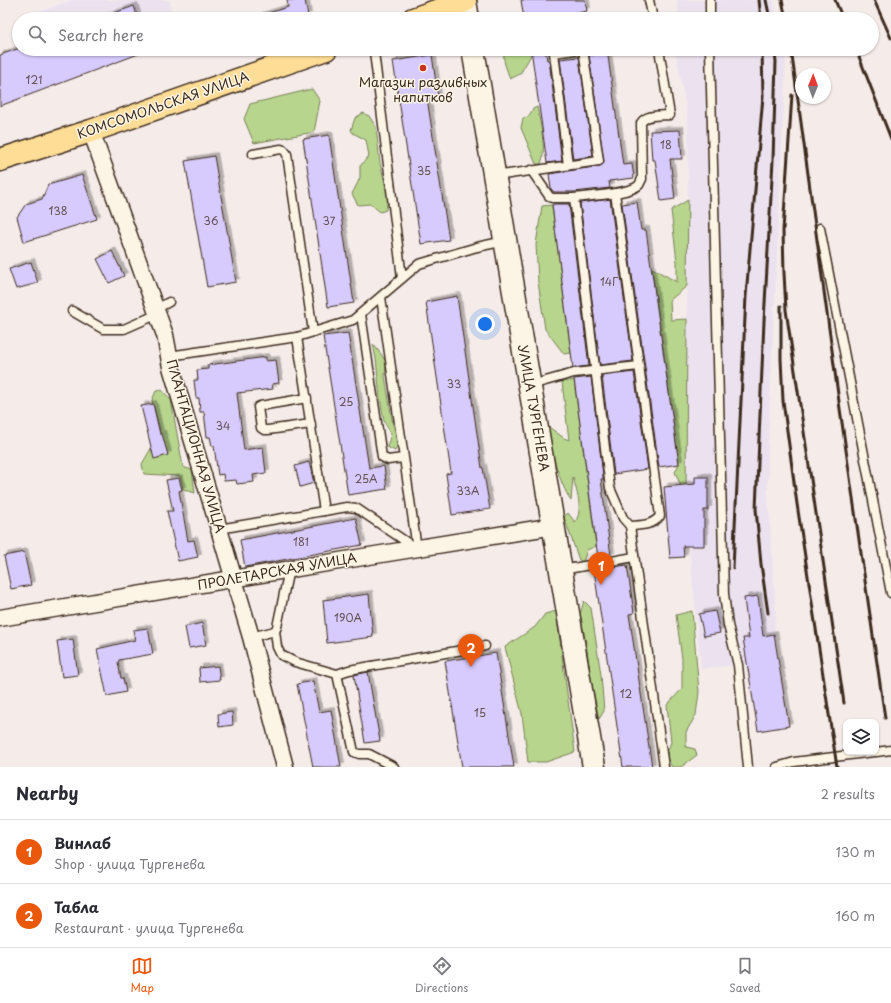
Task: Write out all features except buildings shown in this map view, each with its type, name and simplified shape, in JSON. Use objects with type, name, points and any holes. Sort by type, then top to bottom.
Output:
[{"type":"main road","points":[[438,12],[466,4]]},
{"type":"main road","name":"КОМСОМОЛЬСКАЯ УЛИЦА","points":[[0,160],[306,56]]},
{"type":"main road","name":"УЛИЦА ТУРГЕНЕВА","points":[[474,56],[562,570],[592,767]]},
{"type":"street","name":"ПЛАНТАЦИОННАЯ УЛИЦА","points":[[91,130],[161,308],[171,368],[251,637],[285,767]]},
{"type":"street","name":"ПРОЛЕТАРСКАЯ УЛИЦА","points":[[0,618],[554,526]]},
{"type":"lane","points":[[649,0],[652,12]]},
{"type":"lane","points":[[710,0],[710,12]]},
{"type":"lane","points":[[374,56],[402,278]]},
{"type":"lane","points":[[554,56],[568,165]]},
{"type":"lane","points":[[495,176],[599,161],[583,56]]},
{"type":"lane","points":[[531,170],[552,198],[574,198],[615,193],[626,191],[639,185],[642,179],[640,123],[646,117],[670,116],[660,56]]},
{"type":"lane","points":[[710,56],[724,594],[728,625],[738,665],[748,767]]},
{"type":"lane","points":[[253,154],[281,149],[287,154],[313,332]]},
{"type":"lane","points":[[615,193],[660,516],[656,521],[648,524],[630,526]]},
{"type":"lane","points":[[574,198],[610,488],[623,518],[630,526],[664,767]]},
{"type":"lane","points":[[820,228],[891,593]]},
{"type":"lane","points":[[169,356],[297,337],[353,320],[381,298],[419,264],[477,247],[506,241]]},
{"type":"lane","points":[[381,298],[416,549]]},
{"type":"lane","points":[[72,311],[103,329],[124,329],[161,308]]},
{"type":"lane","points":[[361,314],[382,457],[388,460],[404,458]]},
{"type":"lane","points":[[297,337],[324,511]]},
{"type":"lane","points":[[530,385],[574,373],[639,366]]},
{"type":"lane","points":[[307,398],[258,407],[261,428],[268,430],[311,424]]},
{"type":"lane","points":[[219,529],[347,506],[356,508],[416,549]]},
{"type":"lane","points":[[562,570],[634,557]]},
{"type":"lane","points":[[289,569],[275,631],[277,647],[282,655],[295,662],[337,674],[349,670],[485,646]]},
{"type":"lane","points":[[251,637],[275,631]]},
{"type":"lane","points":[[337,674],[354,752],[359,754],[369,754],[394,767]]},
{"type":"lane","points":[[879,752],[891,750]]},
{"type":"lane","points":[[777,767],[794,762],[851,755]]},
{"type":"shaded area","points":[[72,0],[170,0],[171,12],[39,12]]},
{"type":"shaded area","points":[[677,0],[773,0],[776,12],[678,12]]},
{"type":"shaded area","points":[[676,56],[785,56],[786,65],[768,444],[768,490],[776,614],[774,634],[789,726],[758,731],[747,664],[701,669],[686,515],[688,119]]},
{"type":"green space","points":[[504,56],[530,56],[520,74],[510,79]]},
{"type":"green space","points":[[312,89],[320,101],[314,132],[254,143],[244,119],[250,104]]},
{"type":"green space","points":[[537,107],[543,143],[543,158],[541,164],[536,164],[521,128],[523,118],[528,117],[533,109]]},
{"type":"green space","points":[[363,113],[369,116],[376,127],[380,163],[388,195],[386,210],[380,212],[371,204],[358,205],[352,194],[360,178],[360,166],[369,156],[366,140],[353,133],[351,130],[355,118]]},
{"type":"green space","points":[[688,200],[687,286],[670,300],[671,320],[687,319],[686,498],[675,472],[679,464],[652,268],[677,282],[677,262],[671,210]]},
{"type":"green space","points":[[552,205],[571,353],[564,354],[545,329],[538,282],[536,244],[542,206]]},
{"type":"green space","points":[[373,344],[386,362],[385,376],[393,425],[397,434],[398,445],[395,451],[387,447],[391,434],[384,421]]},
{"type":"green space","points":[[574,380],[596,546],[587,550],[583,562],[579,560],[564,517],[568,513],[575,522],[578,517],[579,506],[573,477],[571,501],[559,474],[546,425],[569,440],[562,382]]},
{"type":"green space","points":[[162,390],[171,400],[183,467],[192,470],[195,493],[183,489],[180,476],[144,474],[142,464],[160,433],[152,400],[156,391]]},
{"type":"green space","points":[[584,601],[591,608],[601,675],[604,711],[599,719],[580,614]]},
{"type":"green space","points":[[556,611],[575,752],[546,762],[528,762],[522,714],[505,647],[535,627],[545,614]]},
{"type":"green space","points":[[692,611],[699,692],[696,715],[686,732],[686,747],[695,749],[697,755],[681,767],[672,767],[667,759],[671,742],[667,705],[682,689],[682,659],[676,615]]},
{"type":"railway","points":[[759,0],[760,12]]},
{"type":"railway","points":[[766,0],[769,12]]},
{"type":"railway","points":[[782,0],[785,12]]},
{"type":"railway","points":[[835,0],[840,12]]},
{"type":"railway","points":[[874,0],[891,38]]},
{"type":"railway","points":[[733,568],[746,296],[763,96],[762,56]]},
{"type":"railway","points":[[768,613],[761,564],[756,509],[773,160],[775,56]]},
{"type":"railway","points":[[792,56],[840,409],[885,718]]},
{"type":"railway","points":[[859,56],[891,139]]},
{"type":"railway","points":[[792,95],[783,230],[786,310],[844,703]]},
{"type":"railway","points":[[781,306],[783,401],[837,767]]},
{"type":"place","name":"Магазин разливных напитков","points":[[423,68]]},
{"type":"place","name":"Винлаб","points":[[601,585]]},
{"type":"place","name":"Табла","points":[[471,667]]}]
